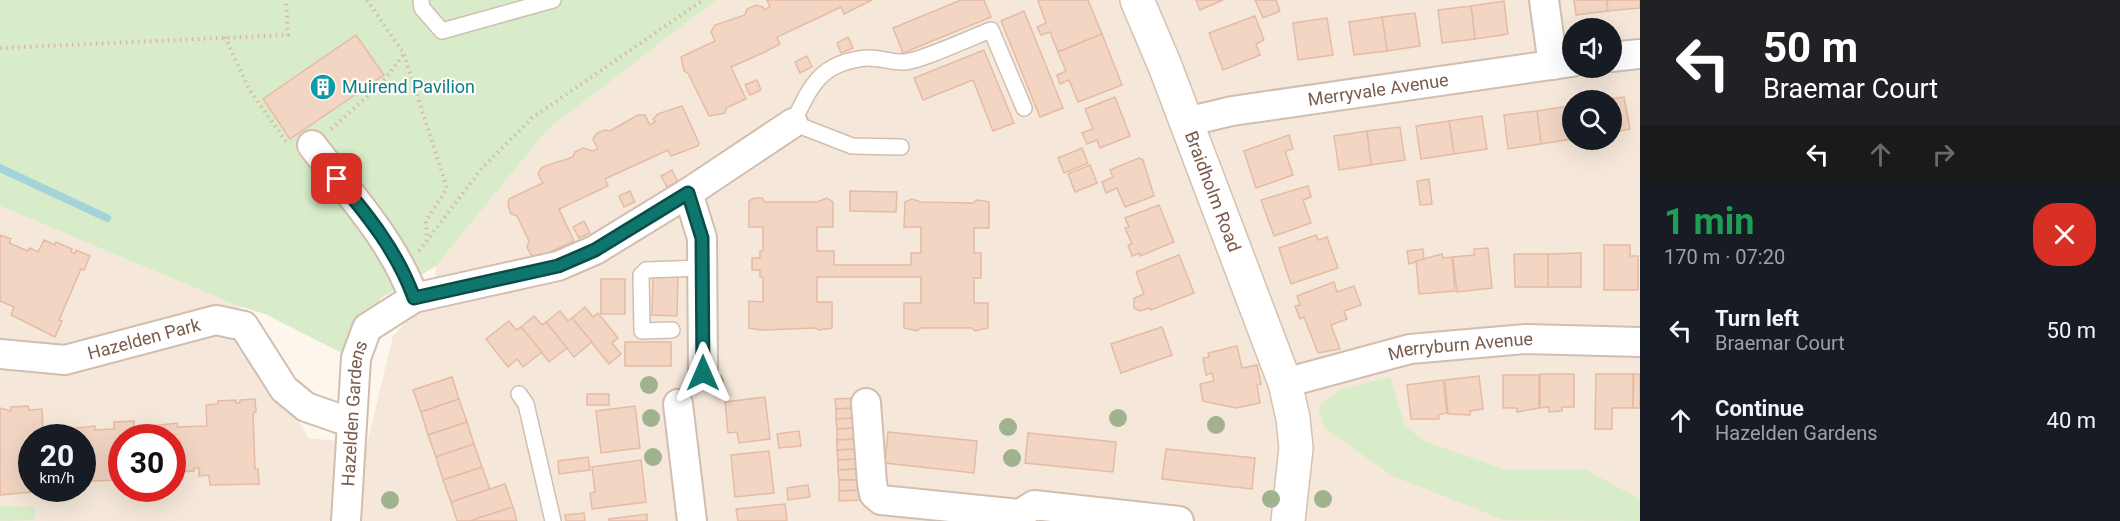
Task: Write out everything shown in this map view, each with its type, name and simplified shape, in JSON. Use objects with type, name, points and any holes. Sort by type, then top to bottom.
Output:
[{"type":"street","name":"Braidholm Road","points":[[1137,0],[1285,383],[1293,418],[1296,448],[1288,521]]},
{"type":"street","points":[[1544,0],[1562,61]]},
{"type":"street","points":[[1622,56],[1640,54]]},
{"type":"street","name":"Merryvale Avenue","points":[[1185,122],[1233,111],[1562,64]]},
{"type":"street","name":"Hazelden Gardens","points":[[346,521],[356,358],[367,328],[414,298],[558,266],[595,250],[688,193],[793,123]]},
{"type":"street","points":[[301,146],[358,203],[404,271],[414,298]]},
{"type":"street","points":[[688,193],[702,238],[703,373]]},
{"type":"street","name":"Hazelden Park","points":[[0,354],[65,360],[216,320],[244,326],[284,389],[306,407],[352,423]]},
{"type":"street","name":"Merryburn Avenue","points":[[1285,383],[1410,349],[1526,339],[1640,342]]},
{"type":"street","points":[[866,403],[872,483],[874,495],[881,500],[1020,518],[1034,505],[1179,521]]},
{"type":"street","points":[[678,404],[692,521]]},
{"type":"lane","points":[[421,0],[422,8],[442,31],[553,0]]},
{"type":"lane","points":[[901,147],[852,146],[793,123],[811,85],[823,72],[842,63],[869,58],[905,63],[991,30],[1024,108]]},
{"type":"lane","points":[[672,330],[642,331],[641,275],[646,270],[659,268],[702,268]]},
{"type":"lane","points":[[519,394],[526,404],[554,521]]},
{"type":"path","points":[[0,48],[288,35],[286,0]]},
{"type":"path","points":[[367,0],[404,54],[447,188],[426,221],[428,240]]},
{"type":"path","points":[[404,271],[483,167],[532,118],[703,0]]},
{"type":"path","points":[[225,38],[249,89],[301,146],[381,84],[404,54]]},
{"type":"shaded area","points":[[716,0],[1640,0],[1640,521],[0,521],[0,206],[238,306],[308,438],[367,444],[393,336],[434,292],[436,266],[547,130]]},
{"type":"green space","points":[[0,0],[716,0],[547,130],[436,266],[381,298],[346,355],[265,314],[238,306],[0,206]]},
{"type":"green space","points":[[1390,377],[1405,426],[1426,442],[1507,470],[1586,470],[1640,499],[1640,521],[1504,520],[1393,476],[1324,428],[1318,407],[1341,389]]},
{"type":"green space","points":[[0,506],[34,507],[36,520],[0,521]]},
{"type":"building","points":[[767,0],[872,0],[844,14],[841,7],[777,37],[780,44],[731,67],[746,99],[726,108],[725,113],[709,116],[688,73],[684,71],[681,57],[715,41],[711,32],[715,25],[745,15],[747,9],[756,5],[763,7],[764,10],[770,7]]},
{"type":"building","points":[[961,0],[984,0],[991,17],[903,53],[893,28]]},
{"type":"building","points":[[1088,0],[1102,34],[1058,52],[1050,32],[1041,35],[1037,27],[1046,23],[1038,1]]},
{"type":"building","points":[[1196,0],[1223,0],[1200,10]]},
{"type":"building","points":[[1255,0],[1276,0],[1280,11],[1263,18]]},
{"type":"building","points":[[1574,0],[1607,0],[1608,11],[1576,15]]},
{"type":"building","points":[[1607,0],[1640,0],[1640,8],[1608,11]]},
{"type":"building","points":[[1504,1],[1508,34],[1475,39],[1471,6]]},
{"type":"building","points":[[1471,6],[1475,39],[1442,43],[1438,10]]},
{"type":"building","points":[[1024,11],[1063,108],[1040,117],[1001,21]]},
{"type":"building","points":[[1415,13],[1420,46],[1387,51],[1382,17]]},
{"type":"building","points":[[1255,16],[1264,40],[1256,44],[1260,55],[1223,70],[1209,33]]},
{"type":"building","points":[[1382,17],[1387,51],[1354,55],[1349,22]]},
{"type":"building","points":[[1327,18],[1333,55],[1298,60],[1293,23]]},
{"type":"building","points":[[1102,34],[1122,85],[1078,102],[1069,80],[1060,84],[1057,75],[1066,71],[1058,52]]},
{"type":"building","name":"Muirend Pavilion","points":[[356,35],[384,75],[290,139],[263,99]]},
{"type":"building","points":[[848,37],[853,48],[841,53],[837,43]]},
{"type":"building","points":[[984,50],[1014,123],[993,131],[973,80],[923,100],[914,78]]},
{"type":"building","points":[[807,56],[812,67],[800,73],[795,62]]},
{"type":"building","points":[[757,80],[761,90],[750,95],[745,85]]},
{"type":"building","points":[[1115,97],[1130,136],[1100,148],[1097,140],[1087,144],[1082,133],[1093,129],[1085,109]]},
{"type":"building","points":[[1622,97],[1624,97],[1630,129],[1622,131]]},
{"type":"building","points":[[682,106],[699,143],[698,146],[671,156],[668,150],[605,179],[608,186],[559,209],[574,241],[537,258],[531,255],[527,247],[529,241],[517,216],[511,214],[508,206],[509,199],[543,183],[538,174],[542,167],[573,157],[575,152],[583,148],[592,151],[598,149],[593,139],[597,133],[610,131],[638,115],[645,115],[650,125],[655,122],[653,119],[658,114]]},
{"type":"building","points":[[1562,107],[1562,141],[1541,144],[1537,111]]},
{"type":"building","points":[[1537,111],[1541,144],[1508,149],[1504,115]]},
{"type":"building","points":[[1482,116],[1487,149],[1454,154],[1449,121]]},
{"type":"building","points":[[1449,121],[1454,154],[1421,159],[1416,126]]},
{"type":"building","points":[[1400,127],[1405,160],[1371,165],[1367,131]]},
{"type":"building","points":[[1367,131],[1371,165],[1339,170],[1334,136]]},
{"type":"building","points":[[1289,135],[1293,149],[1285,151],[1293,175],[1256,188],[1244,151]]},
{"type":"building","points":[[1082,148],[1088,163],[1064,173],[1058,158]]},
{"type":"building","points":[[1139,158],[1143,160],[1154,196],[1125,207],[1117,188],[1106,193],[1102,182],[1113,177],[1110,170]]},
{"type":"building","points":[[1090,165],[1097,183],[1075,192],[1068,174]]},
{"type":"building","points":[[672,170],[678,182],[667,187],[661,176]]},
{"type":"building","points":[[1429,179],[1432,204],[1420,205],[1417,181]]},
{"type":"building","points":[[1308,186],[1311,197],[1303,200],[1311,223],[1274,236],[1261,200]]},
{"type":"building","points":[[630,191],[635,202],[624,207],[619,196]]},
{"type":"building","points":[[850,191],[897,192],[896,212],[850,211]]},
{"type":"building","points":[[762,198],[765,202],[817,202],[827,198],[833,202],[833,227],[817,227],[817,251],[834,251],[834,265],[911,265],[911,253],[921,253],[921,227],[904,227],[905,202],[912,199],[921,202],[973,203],[977,200],[989,202],[989,228],[974,228],[974,253],[981,253],[981,278],[974,278],[974,303],[988,303],[988,328],[975,331],[972,328],[921,328],[917,331],[904,328],[904,303],[921,303],[921,277],[817,277],[817,302],[832,302],[832,328],[761,330],[749,328],[749,301],[763,302],[763,277],[760,277],[760,270],[752,270],[752,258],[760,258],[760,251],[763,251],[763,227],[749,227],[749,201]]},
{"type":"building","points":[[1159,205],[1174,242],[1140,256],[1140,253],[1132,256],[1128,245],[1132,244],[1125,228],[1129,227],[1125,218]]},
{"type":"building","points":[[584,221],[590,233],[579,238],[573,227]]},
{"type":"building","points":[[0,235],[11,239],[9,243],[28,251],[30,248],[38,252],[44,240],[72,249],[71,252],[75,254],[76,250],[90,256],[84,270],[81,269],[59,320],[62,321],[55,337],[11,315],[14,307],[0,301]]},
{"type":"building","points":[[1316,235],[1318,240],[1327,237],[1338,268],[1291,284],[1279,248]]},
{"type":"building","points":[[1604,245],[1630,245],[1630,256],[1638,256],[1638,290],[1604,290]]},
{"type":"building","points":[[1488,248],[1492,288],[1457,292],[1453,257],[1474,255],[1474,249]]},
{"type":"building","points":[[1423,249],[1424,259],[1409,264],[1407,251]]},
{"type":"building","points":[[1581,253],[1581,287],[1548,287],[1548,254]]},
{"type":"building","points":[[1442,254],[1443,258],[1452,257],[1455,291],[1419,294],[1416,261]]},
{"type":"building","points":[[1514,254],[1548,254],[1548,287],[1515,287]]},
{"type":"building","points":[[1179,255],[1194,293],[1151,310],[1150,308],[1140,311],[1134,308],[1134,298],[1144,294],[1136,272]]},
{"type":"building","points":[[653,277],[678,277],[677,316],[652,315]]},
{"type":"building","points":[[601,279],[625,279],[625,314],[601,314]]},
{"type":"building","points":[[1334,282],[1337,292],[1354,286],[1361,305],[1344,311],[1347,319],[1331,325],[1340,349],[1318,353],[1304,317],[1300,319],[1295,306],[1300,305],[1297,296]]},
{"type":"building","points":[[585,307],[593,317],[598,313],[618,338],[612,343],[621,354],[609,364],[572,318]]},
{"type":"building","points":[[560,311],[568,321],[572,318],[592,342],[574,357],[546,322]]},
{"type":"building","points":[[534,316],[542,325],[546,322],[567,348],[549,362],[521,327]]},
{"type":"building","points":[[509,321],[516,330],[521,327],[542,352],[523,367],[517,359],[508,367],[486,339]]},
{"type":"building","points":[[1162,327],[1172,355],[1121,373],[1111,344]]},
{"type":"building","points":[[625,342],[671,342],[671,366],[625,366]]},
{"type":"building","points":[[1237,346],[1242,368],[1257,365],[1261,384],[1257,385],[1260,403],[1236,408],[1203,401],[1200,384],[1214,381],[1212,373],[1206,375],[1203,358],[1209,357],[1208,353]]},
{"type":"building","points":[[1540,374],[1574,374],[1574,407],[1562,407],[1562,411],[1549,412],[1549,407],[1540,408]]},
{"type":"building","points":[[1596,374],[1633,374],[1633,408],[1612,408],[1612,429],[1595,429]]},
{"type":"building","points":[[1634,374],[1640,374],[1640,408],[1633,408]]},
{"type":"building","points":[[1503,375],[1539,375],[1539,408],[1517,412],[1517,408],[1503,408]]},
{"type":"building","points":[[1479,376],[1483,409],[1470,411],[1470,415],[1448,414],[1445,380]]},
{"type":"building","points":[[452,377],[459,399],[421,412],[413,390]]},
{"type":"building","points":[[1443,380],[1447,413],[1438,415],[1439,419],[1411,419],[1407,385]]},
{"type":"building","points":[[587,394],[609,394],[609,405],[587,405]]},
{"type":"building","points":[[765,397],[770,439],[739,443],[737,432],[728,433],[725,402]]},
{"type":"building","points":[[855,398],[856,408],[836,409],[835,399]]},
{"type":"building","points":[[255,399],[256,412],[253,413],[255,469],[258,469],[259,484],[210,485],[209,475],[199,476],[199,468],[186,472],[186,427],[207,426],[206,405],[218,404],[218,401],[236,400],[236,403],[240,403],[240,400]]},
{"type":"building","points":[[459,399],[467,422],[428,435],[421,412]]},
{"type":"building","points":[[28,406],[29,410],[42,409],[43,424],[18,424],[18,493],[0,495],[0,408],[11,411],[11,407]]},
{"type":"building","points":[[635,406],[640,448],[601,453],[596,411]]},
{"type":"building","points":[[856,408],[856,418],[836,419],[836,409]]},
{"type":"building","points":[[856,418],[857,428],[837,429],[836,419]]},
{"type":"building","points":[[134,421],[134,424],[114,424],[114,422]]},
{"type":"building","points":[[467,422],[474,444],[436,457],[428,435]]},
{"type":"building","points":[[857,428],[857,439],[837,440],[837,429]]},
{"type":"building","points":[[108,429],[108,480],[96,481],[96,430]]},
{"type":"building","points":[[799,431],[801,446],[779,448],[777,434]]},
{"type":"building","points":[[888,432],[977,441],[974,473],[885,463]]},
{"type":"building","points":[[1028,433],[1116,442],[1113,472],[1025,463]]},
{"type":"building","points":[[857,439],[857,449],[837,450],[837,440]]},
{"type":"building","points":[[474,444],[482,467],[443,480],[436,457]]},
{"type":"building","points":[[857,449],[858,459],[838,460],[837,450]]},
{"type":"building","points":[[1166,449],[1255,458],[1252,489],[1162,479]]},
{"type":"building","points":[[769,451],[774,493],[735,497],[731,455]]},
{"type":"building","points":[[588,457],[590,470],[559,474],[558,461]]},
{"type":"building","points":[[858,459],[858,469],[838,470],[838,460]]},
{"type":"building","points":[[641,460],[646,502],[592,509],[590,493],[595,492],[592,467]]},
{"type":"building","points":[[482,467],[490,489],[451,502],[443,480]]},
{"type":"building","points":[[858,469],[859,480],[839,480],[838,470]]},
{"type":"building","points":[[839,480],[859,480],[859,490],[839,491]]},
{"type":"building","points":[[505,484],[513,507],[470,521],[457,521],[451,502]]},
{"type":"building","points":[[808,485],[810,497],[788,500],[787,488]]},
{"type":"building","points":[[859,490],[860,500],[839,501],[839,491]]},
{"type":"building","points":[[785,504],[787,521],[738,521],[736,509]]},
{"type":"building","points":[[513,507],[517,521],[470,521],[497,512]]},
{"type":"building","points":[[584,513],[585,521],[566,521],[565,515]]},
{"type":"building","points":[[647,514],[647,521],[609,521],[609,519]]},
{"type":"waterway","points":[[0,168],[107,218]]},
{"type":"place","name":"Muirend Pavilion","points":[[323,87]]},
{"type":"route","points":[[337,179],[365,212],[404,271],[414,298],[558,266],[595,250],[688,193],[702,238],[703,373]]}]
